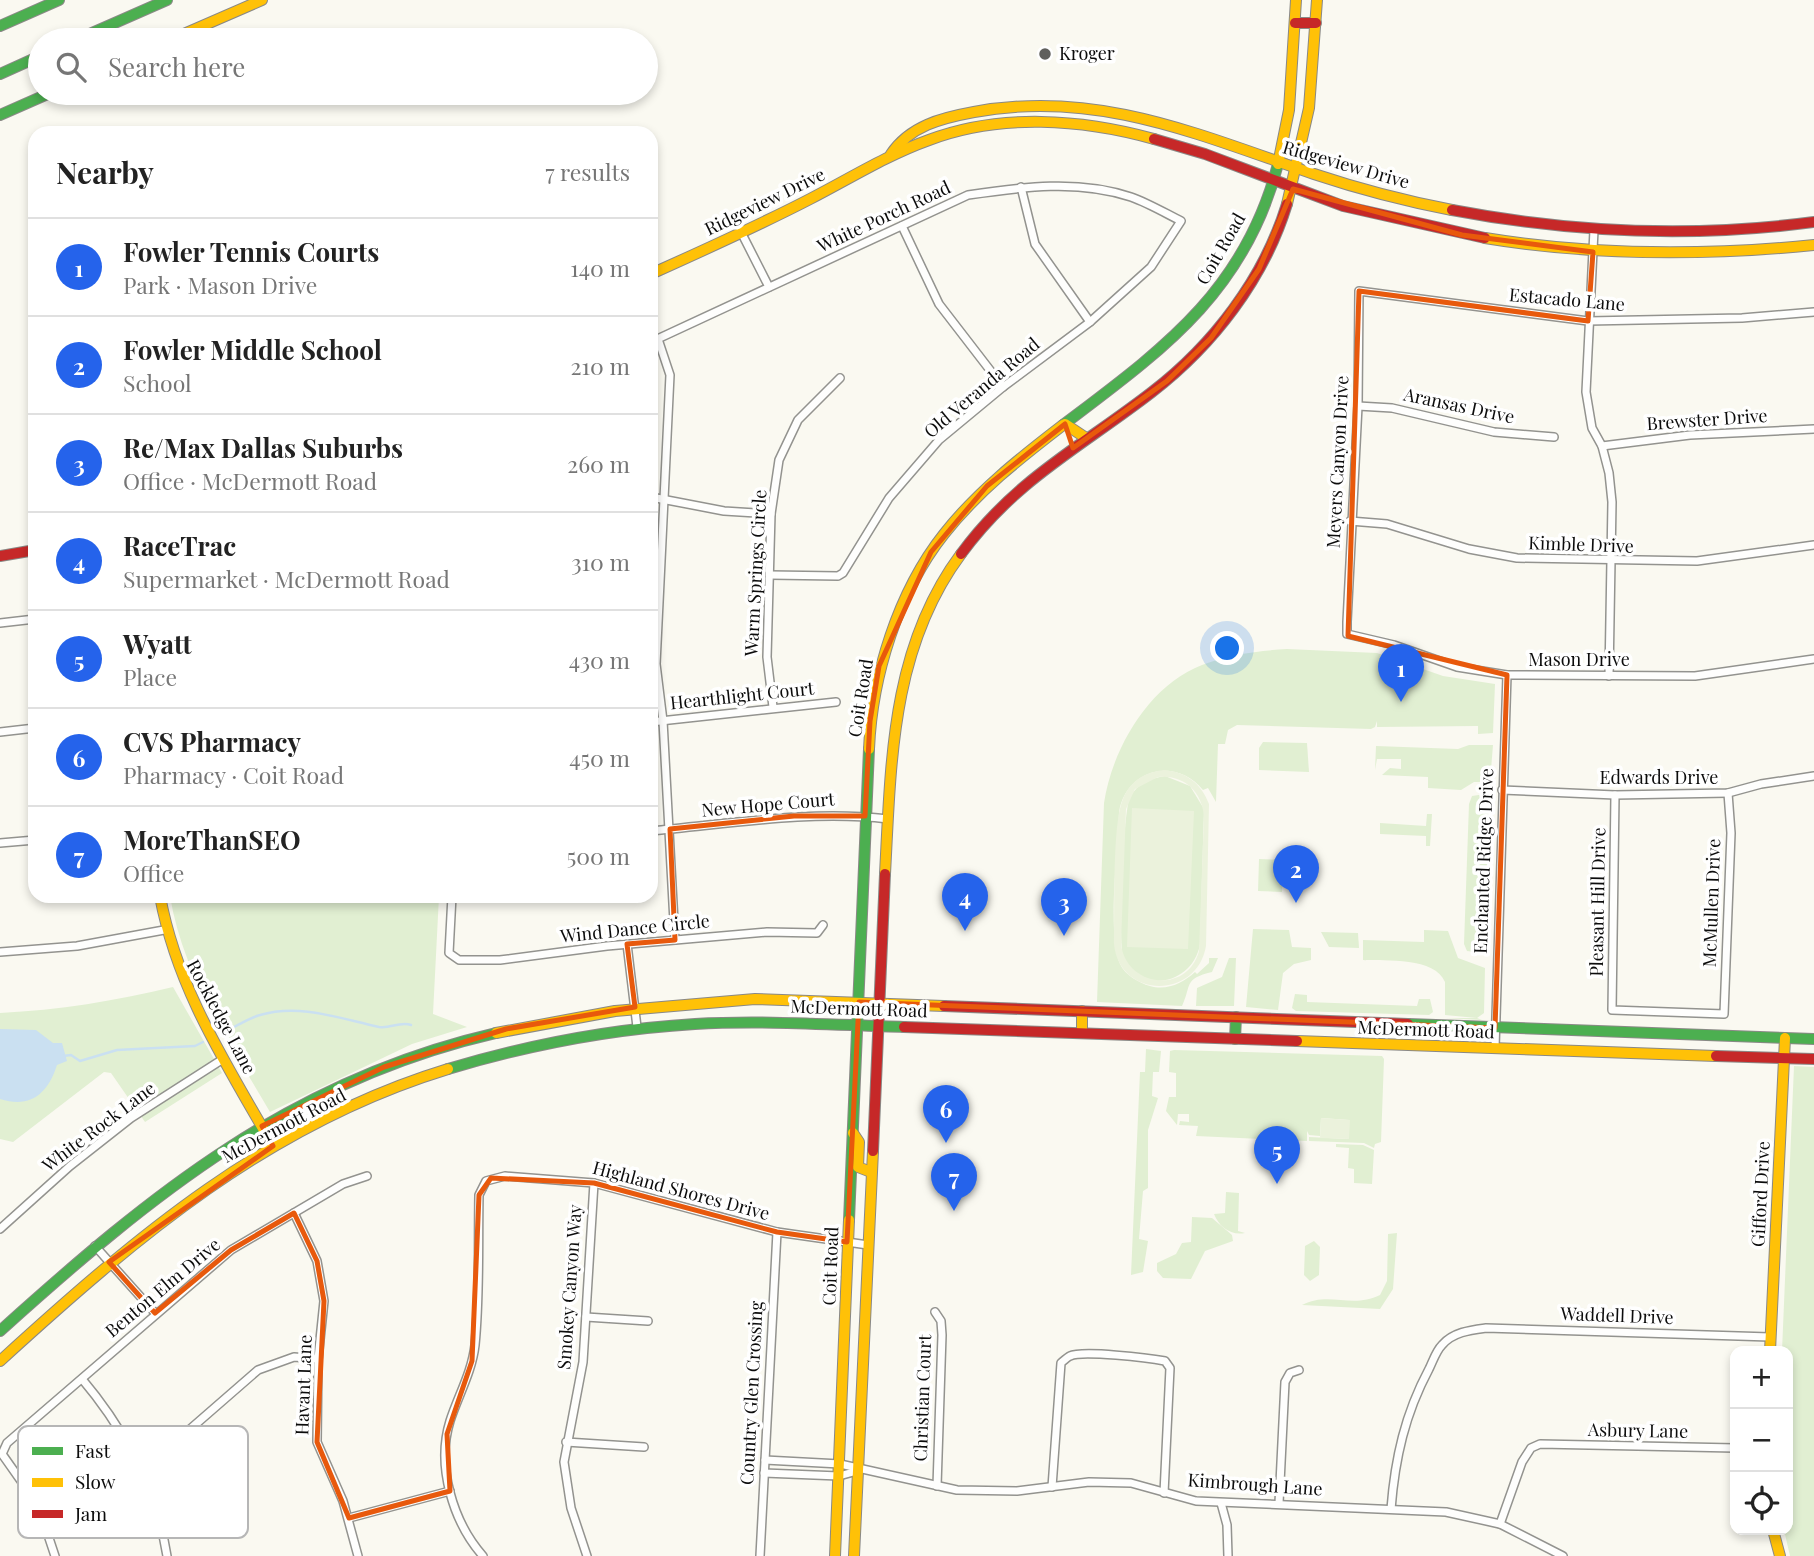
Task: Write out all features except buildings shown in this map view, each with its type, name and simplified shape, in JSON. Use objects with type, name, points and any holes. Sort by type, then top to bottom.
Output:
[{"type":"main road","points":[[0,26],[59,0]]},
{"type":"main road","points":[[103,28],[167,0]]},
{"type":"main road","points":[[198,28],[262,0]]},
{"type":"main road","name":"Coit Road","points":[[835,1556],[865,816],[870,721],[879,666],[930,552],[988,486],[1170,345],[1227,276],[1275,181],[1280,163],[1291,111],[1296,0]]},
{"type":"main road","name":"Coit Road","points":[[854,1556],[888,819],[899,692],[920,624],[951,569],[986,523],[1029,480],[1167,380],[1227,320],[1259,270],[1299,170],[1314,88],[1317,0]]},
{"type":"main road","points":[[1295,23],[1317,23]]},
{"type":"main road","points":[[0,74],[28,61]]},
{"type":"main road","points":[[0,115],[28,103]]},
{"type":"main road","name":"Ridgeview Drive","points":[[891,154],[899,140],[924,126],[949,117],[1011,103],[1087,104],[1136,113],[1367,191],[1489,217],[1594,230],[1694,232],[1775,228],[1814,222]]},
{"type":"main road","name":"Ridgeview Drive","points":[[658,271],[741,232],[891,154],[988,124],[1052,122],[1142,134],[1293,189],[1402,223],[1462,236],[1593,252],[1708,255],[1814,245]]},
{"type":"main road","points":[[1065,424],[1086,438]]},
{"type":"main road","points":[[1065,424],[1073,448]]},
{"type":"main road","points":[[0,556],[28,551]]},
{"type":"main road","name":"Rockledge Lane","points":[[161,903],[164,930],[179,978],[273,1146]]},
{"type":"main road","name":"McDermott Road","points":[[0,1331],[95,1245],[168,1186],[262,1126],[312,1099],[427,1051],[506,1029],[635,1007],[755,999],[1814,1039]]},
{"type":"main road","points":[[1082,1011],[1082,1033]]},
{"type":"main road","points":[[1236,1017],[1236,1038]]},
{"type":"main road","name":"McDermott Road","points":[[0,1361],[109,1262],[157,1223],[239,1165],[328,1117],[433,1074],[516,1050],[637,1027],[757,1021],[1814,1059]]},
{"type":"main road","points":[[1673,1054],[1674,1034]]},
{"type":"main road","name":"Gifford Drive","points":[[1770,1346],[1785,1038]]},
{"type":"main road","points":[[852,1133],[859,1142],[858,1167],[862,1171],[871,1171]]},
{"type":"main road","points":[[1774,1535],[1780,1556]]},
{"type":"street","name":"White Porch Road","points":[[658,339],[968,195],[1021,187],[1072,185],[1131,197],[1181,221]]},
{"type":"street","points":[[1021,187],[1035,244],[1090,322]]},
{"type":"street","name":"Old Veranda Road","points":[[770,575],[838,576],[889,498],[939,440],[1003,387],[1090,322],[1151,267],[1181,221]]},
{"type":"street","points":[[902,226],[939,304],[1003,387]]},
{"type":"street","points":[[1594,230],[1586,392],[1592,428],[1602,446],[1612,502],[1609,676]]},
{"type":"street","points":[[741,232],[769,287]]},
{"type":"street","name":"Estacado Lane","points":[[1359,291],[1588,321],[1703,320],[1814,312]]},
{"type":"street","name":"Meyers Canyon Drive","points":[[1347,634],[1350,521],[1358,406],[1359,291]]},
{"type":"street","points":[[658,350],[670,375],[665,498],[658,576]]},
{"type":"street","name":"Warm Springs Circle","points":[[773,707],[767,657],[771,514],[779,460],[798,420],[840,378]]},
{"type":"street","name":"Aransas Drive","points":[[1358,406],[1392,408],[1494,432],[1554,437]]},
{"type":"street","name":"Brewster Drive","points":[[1602,446],[1690,435],[1814,429]]},
{"type":"street","points":[[658,498],[724,512],[771,514]]},
{"type":"street","name":"Kimble Drive","points":[[1350,521],[1387,524],[1497,557],[1611,562],[1697,561],[1814,545]]},
{"type":"street","points":[[0,623],[28,620]]},
{"type":"street","name":"Mason Drive","points":[[1347,634],[1418,652],[1457,667],[1507,676],[1695,676],[1814,659]]},
{"type":"street","name":"Enchanted Ridge Drive","points":[[1495,1048],[1507,676]]},
{"type":"street","points":[[658,680],[663,721],[675,940]]},
{"type":"street","name":"Hearthlight Court","points":[[658,721],[836,702]]},
{"type":"street","points":[[0,732],[28,729]]},
{"type":"street","name":"Edwards Drive","points":[[1502,790],[1615,795],[1728,793],[1761,784],[1814,776]]},
{"type":"street","name":"McMullen Drive","points":[[1612,1010],[1724,1014],[1731,833],[1728,793]]},
{"type":"street","name":"Pleasant Hill Drive","points":[[1612,1010],[1615,795]]},
{"type":"street","name":"New Hope Court","points":[[658,830],[794,816],[865,816],[888,819]]},
{"type":"street","points":[[0,843],[28,841]]},
{"type":"street","name":"Wind Dance Circle","points":[[452,903],[449,953],[458,960],[500,960],[627,944],[766,932],[817,933],[824,925]]},
{"type":"street","points":[[0,952],[77,946],[164,930]]},
{"type":"street","points":[[627,944],[637,1027]]},
{"type":"street","name":"White Rock Lane","points":[[0,1228],[122,1125],[223,1059]]},
{"type":"street","name":"Benton Elm Drive","points":[[27,1426],[231,1250],[343,1184],[366,1176]]},
{"type":"street","name":"Highland Shores Drive","points":[[450,1491],[446,1463],[447,1434],[475,1346],[479,1195],[486,1181],[505,1176],[594,1183],[777,1232],[868,1245]]},
{"type":"street","name":"Smokey Canyon Way","points":[[587,1556],[571,1508],[565,1477],[566,1442],[583,1362],[594,1183]]},
{"type":"street","name":"Havant Lane","points":[[293,1213],[311,1245],[321,1277],[324,1301],[318,1359],[317,1442],[349,1518],[358,1556]]},
{"type":"street","name":"Country Glen Crossing","points":[[760,1556],[777,1232]]},
{"type":"street","points":[[95,1245],[155,1313]]},
{"type":"street","name":"Christian Court","points":[[935,1312],[941,1321],[942,1335],[937,1486]]},
{"type":"street","points":[[586,1317],[648,1321]]},
{"type":"street","name":"Waddell Drive","points":[[1391,1509],[1395,1464],[1404,1426],[1419,1386],[1442,1344],[1462,1332],[1486,1328],[1770,1337]]},
{"type":"street","points":[[1052,1487],[1061,1363],[1069,1356],[1085,1354],[1143,1357],[1166,1361],[1170,1368],[1164,1493]]},
{"type":"street","points":[[194,1426],[258,1370],[294,1357],[318,1359]]},
{"type":"street","points":[[1279,1503],[1284,1382],[1290,1373],[1299,1370]]},
{"type":"street","points":[[82,1379],[117,1426]]},
{"type":"street","name":"Benton Elm Drive","points":[[18,1434],[7,1443],[2,1454],[18,1477]]},
{"type":"street","points":[[566,1442],[644,1447]]},
{"type":"street","name":"Asbury Lane","points":[[1500,1524],[1522,1462],[1531,1448],[1540,1444],[1730,1448]]},
{"type":"street","points":[[765,1460],[840,1464],[857,1470]]},
{"type":"street","points":[[764,1472],[839,1476],[857,1470]]},
{"type":"street","name":"Kimbrough Lane","points":[[857,1470],[882,1472],[957,1490],[1017,1491],[1089,1482],[1131,1483],[1164,1493],[1221,1503],[1279,1503],[1446,1512],[1500,1524],[1563,1556]]},
{"type":"street","points":[[349,1518],[450,1491],[461,1528],[483,1556]]},
{"type":"street","points":[[1221,1503],[1227,1525],[1227,1556]]},
{"type":"street","name":"Benton Elm Drive","points":[[49,1538],[55,1556]]},
{"type":"street","points":[[163,1538],[167,1556]]},
{"type":"highlighted area","points":[[1293,189],[1462,235],[1593,252],[1588,321],[1359,291],[1348,636],[1507,675],[1495,1028],[859,1002],[847,1242],[777,1232],[594,1183],[491,1178],[479,1195],[472,1361],[447,1434],[450,1491],[349,1518],[317,1442],[324,1301],[317,1261],[294,1213],[231,1250],[155,1313],[109,1262],[273,1146],[262,1126],[384,1067],[506,1029],[635,1007],[627,944],[675,940],[670,829],[794,816],[865,816],[870,721],[879,666],[931,552],[987,486],[1065,424],[1073,448],[1167,381],[1211,338],[1259,269]]},
{"type":"green space","points":[[1287,649],[1377,653],[1443,676],[1495,684],[1493,733],[1478,734],[1478,726],[1377,727],[1377,721],[1371,729],[1237,725],[1228,730],[1225,744],[1218,744],[1216,802],[1208,788],[1203,790],[1192,779],[1179,773],[1154,772],[1142,777],[1131,786],[1119,812],[1114,933],[1120,964],[1125,972],[1137,981],[1150,986],[1169,987],[1195,972],[1197,974],[1209,963],[1209,958],[1218,958],[1212,972],[1192,980],[1182,1006],[1097,1002],[1104,803],[1115,761],[1125,741],[1150,703],[1165,687],[1183,674],[1223,658]]},
{"type":"green space","points":[[1263,742],[1307,743],[1309,772],[1259,770],[1259,748]]},
{"type":"green space","points":[[1469,745],[1493,745],[1490,782],[1474,782],[1461,790],[1428,788],[1428,777],[1382,775],[1390,768],[1401,769],[1401,759],[1377,759],[1375,770],[1376,746],[1458,749]]},
{"type":"green space","points":[[1157,771],[1172,771],[1186,776],[1202,790],[1209,804],[1206,946],[1200,964],[1189,976],[1174,984],[1158,986],[1143,983],[1129,975],[1119,962],[1114,944],[1119,811],[1134,782]],"holes":[[[1158,777],[1183,781],[1190,786],[1199,799],[1204,816],[1199,951],[1192,965],[1182,975],[1157,980],[1145,977],[1134,969],[1125,958],[1121,944],[1126,809],[1135,789]]]},
{"type":"green space","points":[[1165,776],[1190,786],[1204,809],[1200,944],[1196,957],[1188,968],[1177,976],[1153,981],[1131,970],[1123,957],[1123,849],[1130,797],[1145,782]]},
{"type":"green space","points":[[1485,794],[1492,797],[1487,949],[1483,953],[1467,951],[1464,944],[1469,804],[1472,796]]},
{"type":"green space","points":[[1132,808],[1194,811],[1188,949],[1127,947]]},
{"type":"green space","points":[[1427,814],[1432,814],[1430,846],[1426,846],[1426,836],[1380,834],[1380,823],[1426,826]]},
{"type":"green space","points":[[1259,859],[1283,860],[1282,892],[1258,891]]},
{"type":"green space","points":[[171,903],[439,903],[433,1014],[467,1027],[412,1044],[270,1112],[210,1008],[185,954]]},
{"type":"green space","points":[[1253,929],[1289,930],[1292,947],[1311,948],[1311,960],[1294,964],[1283,973],[1278,1010],[1246,1007]]},
{"type":"green space","points":[[1424,930],[1448,931],[1458,958],[1485,968],[1484,1013],[1477,1018],[1445,1015],[1445,982],[1440,974],[1431,968],[1409,962],[1363,960],[1363,940],[1424,942]]},
{"type":"green space","points":[[1321,932],[1358,933],[1359,948],[1329,947]]},
{"type":"green space","points":[[1229,958],[1236,958],[1234,1006],[1196,1006],[1197,988],[1222,977]]},
{"type":"green space","points":[[173,987],[222,1073],[145,1122],[111,1073],[104,1072],[13,1142],[0,1139],[0,1013],[87,1004]]},
{"type":"green space","points":[[1295,994],[1307,995],[1307,1002],[1417,1006],[1419,999],[1430,999],[1433,1012],[1429,1015],[1296,1011],[1292,1008]]},
{"type":"green space","points":[[1445,1018],[1477,1018],[1482,1020]]},
{"type":"green space","points":[[1146,1049],[1161,1051],[1159,1072],[1153,1072],[1152,1096],[1158,1098],[1148,1130],[1148,1188],[1143,1191],[1139,1239],[1148,1241],[1143,1272],[1131,1275],[1140,1072],[1145,1072]]},
{"type":"green space","points":[[1170,1051],[1382,1056],[1381,1142],[1375,1144],[1374,1148],[1364,1143],[1309,1141],[1309,1137],[1348,1139],[1349,1120],[1321,1118],[1320,1136],[1309,1135],[1307,1131],[1307,1141],[1196,1136],[1198,1126],[1179,1125],[1180,1121],[1189,1122],[1189,1114],[1178,1114],[1177,1125],[1166,1111],[1169,1097],[1176,1097],[1176,1073],[1169,1072]]},
{"type":"green space","points":[[1794,1066],[1814,1067],[1814,1556],[1790,1556],[1785,1535],[1793,1535],[1793,1346],[1782,1346]]},
{"type":"green space","points":[[1321,1118],[1350,1120],[1349,1139],[1320,1138]]},
{"type":"green space","points":[[1336,1144],[1363,1145],[1374,1150],[1372,1184],[1354,1183],[1354,1169],[1348,1168],[1349,1148],[1336,1147]]},
{"type":"green space","points":[[1226,1192],[1239,1193],[1238,1231],[1245,1233],[1226,1230],[1214,1214],[1225,1213]]},
{"type":"green space","points":[[1192,1217],[1212,1218],[1232,1235],[1233,1241],[1205,1251],[1191,1279],[1163,1278],[1157,1271],[1157,1263],[1176,1254],[1182,1243],[1191,1242]]},
{"type":"green space","points":[[1397,1233],[1393,1289],[1380,1309],[1302,1305],[1322,1300],[1370,1299],[1380,1295],[1387,1281],[1388,1234]]},
{"type":"green space","points":[[1314,1241],[1320,1247],[1319,1275],[1310,1281],[1304,1275],[1305,1246]]},
{"type":"water","points":[[0,1029],[36,1030],[53,1043],[62,1043],[67,1061],[57,1065],[49,1084],[29,1100],[11,1102],[0,1099]]},
{"type":"waterway","points":[[226,1031],[260,1015],[290,1011],[305,1011],[379,1027],[411,1025]]},
{"type":"waterway","points":[[63,1056],[71,1055],[80,1061],[117,1050],[195,1046],[203,1042]]},
{"type":"traffic: fast","points":[[0,26],[59,0]]},
{"type":"traffic: fast","points":[[103,28],[167,0]]},
{"type":"traffic: fast","points":[[0,74],[28,61]]},
{"type":"traffic: fast","points":[[0,115],[28,103]]},
{"type":"traffic: fast","points":[[1063,425],[1166,343],[1222,283],[1244,248],[1263,209],[1278,164]]},
{"type":"traffic: fast","points":[[849,1220],[869,749]]},
{"type":"traffic: fast","points":[[1235,1039],[1236,1017]]},
{"type":"traffic: fast","points":[[448,1069],[570,1039],[664,1026],[799,1023],[904,1027]]},
{"type":"traffic: fast","points":[[1408,1024],[1814,1039]]},
{"type":"traffic: fast","points":[[0,1331],[113,1233],[228,1148],[289,1112],[353,1080],[422,1054],[496,1033]]},
{"type":"traffic: slow","points":[[198,28],[262,0]]},
{"type":"traffic: slow","points":[[1278,164],[1289,110],[1296,0]]},
{"type":"traffic: slow","points":[[1287,204],[1309,108],[1317,0]]},
{"type":"traffic: slow","points":[[891,154],[907,136],[950,117],[1019,106],[1063,106],[1147,120],[1188,131],[1348,185],[1452,210]]},
{"type":"traffic: slow","points":[[658,271],[771,219],[898,153],[956,131],[1012,123],[1070,123],[1154,139]]},
{"type":"traffic: slow","points":[[1485,238],[1567,248],[1649,252],[1731,251],[1814,245]]},
{"type":"traffic: slow","points":[[1065,424],[1086,438]]},
{"type":"traffic: slow","points":[[869,749],[871,721],[882,664],[890,636],[913,582],[957,519],[1015,463],[1063,425]]},
{"type":"traffic: slow","points":[[885,874],[893,748],[908,667],[920,628],[938,590],[961,554]]},
{"type":"traffic: slow","points":[[162,903],[178,963],[191,995],[273,1146]]},
{"type":"traffic: slow","points":[[496,1033],[615,1011],[755,999],[944,1006]]},
{"type":"traffic: slow","points":[[1082,1011],[1082,1033]]},
{"type":"traffic: slow","points":[[1770,1346],[1785,1038]]},
{"type":"traffic: slow","points":[[1297,1041],[1716,1056]]},
{"type":"traffic: slow","points":[[0,1361],[154,1229],[263,1153],[321,1120],[383,1092],[448,1069]]},
{"type":"traffic: slow","points":[[853,1133],[859,1142],[858,1167],[871,1172]]},
{"type":"traffic: slow","points":[[854,1556],[873,1151]]},
{"type":"traffic: slow","points":[[835,1556],[849,1220]]},
{"type":"traffic: slow","points":[[1774,1535],[1780,1556]]},
{"type":"traffic: jam","points":[[1295,23],[1316,23]]},
{"type":"traffic: jam","points":[[1154,139],[1205,154],[1343,206],[1485,238]]},
{"type":"traffic: jam","points":[[961,554],[982,528],[1027,484],[1152,392],[1196,353],[1234,309],[1250,284],[1265,258],[1287,204]]},
{"type":"traffic: jam","points":[[1452,210],[1542,224],[1633,231],[1723,230],[1814,222]]},
{"type":"traffic: jam","points":[[0,556],[28,551]]},
{"type":"traffic: jam","points":[[873,1151],[885,874]]},
{"type":"traffic: jam","points":[[944,1006],[1408,1024]]},
{"type":"traffic: jam","points":[[904,1027],[1297,1041]]},
{"type":"traffic: jam","points":[[1716,1056],[1814,1059]]},
{"type":"place","name":"Kroger","points":[[1045,54]]},
{"type":"place","name":"Fowler Tennis Courts","points":[[1401,702]]},
{"type":"place","name":"Fowler Middle School","points":[[1296,903]]},
{"type":"place","name":"RaceTrac","points":[[965,931]]},
{"type":"place","name":"Re/Max Dallas Suburbs","points":[[1064,936]]},
{"type":"place","name":"CVS Pharmacy","points":[[946,1143]]},
{"type":"place","name":"Wyatt","points":[[1277,1184]]},
{"type":"place","name":"MoreThanSEO","points":[[954,1211]]}]
